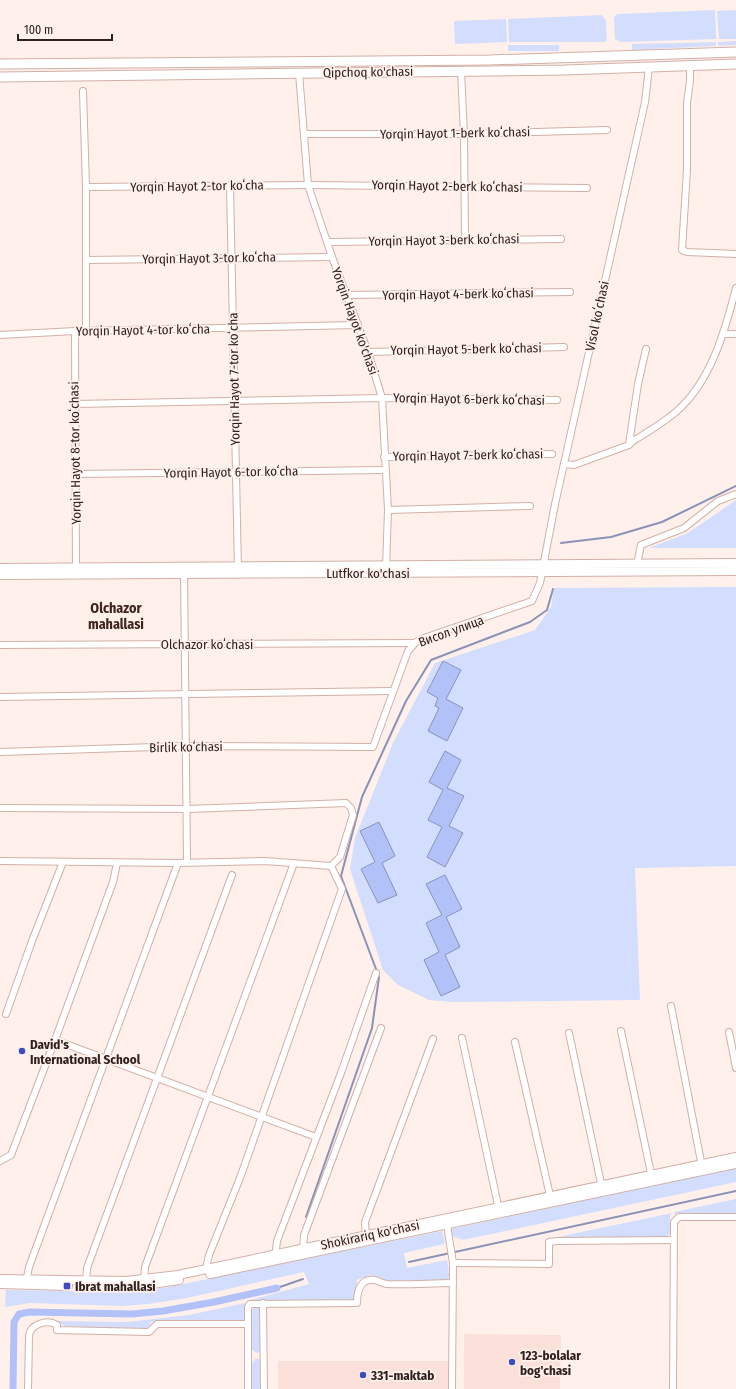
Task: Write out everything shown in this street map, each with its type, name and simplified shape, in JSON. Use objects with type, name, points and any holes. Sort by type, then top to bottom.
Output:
[{"type":"main road","name":"Qipchoq ko'chasi","points":[[0,64],[488,60],[736,52]]},
{"type":"main road","points":[[488,60],[492,66],[488,71]]},
{"type":"main road","points":[[386,61],[383,67],[386,72]]},
{"type":"main road","name":"Qipchoq ko'chasi","points":[[0,77],[488,71],[736,64]]},
{"type":"main road","name":"Lutfkor ko'chasi","points":[[542,568],[637,564],[736,563]]},
{"type":"main road","name":"Lutfkor ko'chasi","points":[[0,568],[76,571],[542,568],[736,572]]},
{"type":"main road","name":"Lutfkor ko'chasi","points":[[0,576],[76,571]]},
{"type":"main road","name":"Shokirariq ko'chasi","points":[[702,1168],[736,1157]]},
{"type":"main road","name":"Shokirariq ko'chasi","points":[[0,1284],[144,1283],[208,1272],[652,1178],[702,1168],[736,1164]]},
{"type":"main road","name":"Shokirariq ko'chasi","points":[[275,1258],[303,1249],[447,1225],[499,1211]]},
{"type":"main road","name":"Shokirariq ko'chasi","points":[[0,1279],[26,1283]]},
{"type":"street","points":[[690,66],[690,81],[687,103],[687,170],[682,250],[687,252],[736,254]]},
{"type":"street","name":"Visol koʻchasi","points":[[542,568],[644,102],[649,67]]},
{"type":"street","points":[[461,71],[464,134],[464,239]]},
{"type":"street","name":"Yorqin Hayot ko'chasi","points":[[299,73],[308,184],[332,257],[368,352],[382,398],[388,510],[386,569]]},
{"type":"street","points":[[83,91],[86,187],[86,331]]},
{"type":"street","name":"Yorqin Hayot 1-berk koʻchasi","points":[[304,134],[464,134],[607,130]]},
{"type":"street","name":"Yorqin Hayot 2-tor koʻcha","points":[[86,187],[308,184]]},
{"type":"street","name":"Yorqin Hayot 2-berk koʻchasi","points":[[308,184],[587,188]]},
{"type":"street","name":"Yorqin Hayot 7-tor koʻcha","points":[[230,185],[234,329],[233,401],[238,570]]},
{"type":"street","name":"Yorqin Hayot 3-berk koʻchasi","points":[[327,242],[464,239],[561,239]]},
{"type":"street","name":"Yorqin Hayot 3-tor koʻcha","points":[[86,260],[332,257]]},
{"type":"street","points":[[564,464],[574,465],[629,445],[667,419],[687,401],[703,376],[724,334],[736,288]]},
{"type":"street","name":"Yorqin Hayot 4-berk koʻchasi","points":[[347,295],[570,292]]},
{"type":"street","name":"Yorqin Hayot 4-tor koʻcha","points":[[0,335],[75,331],[234,329],[358,325]]},
{"type":"street","name":"Yorqin Hayot 8-tor koʻchasi","points":[[75,331],[74,404],[76,571]]},
{"type":"street","points":[[724,334],[736,334]]},
{"type":"street","name":"Yorqin Hayot 5-berk koʻchasi","points":[[368,352],[564,347]]},
{"type":"street","points":[[629,445],[636,395],[646,349]]},
{"type":"street","name":"Yorqin Hayot 6-berk koʻchasi","points":[[74,404],[382,398],[557,400]]},
{"type":"street","name":"Yorqin Hayot 7-berk koʻchasi","points":[[384,457],[552,454]]},
{"type":"street","name":"Yorqin Hayot 6-tor koʻcha","points":[[76,474],[385,470]]},
{"type":"street","points":[[637,564],[641,545],[684,528],[718,501],[736,494]]},
{"type":"street","points":[[388,510],[530,506]]},
{"type":"street","name":"Висол улица","points":[[373,747],[392,691],[408,651],[414,643],[424,638],[529,603],[536,595],[542,568]]},
{"type":"street","points":[[184,570],[187,862]]},
{"type":"street","name":"Olchazor koʻchasi","points":[[0,645],[414,643]]},
{"type":"street","points":[[0,697],[392,691]]},
{"type":"street","name":"Birlik koʻchasi","points":[[0,752],[186,746],[373,747]]},
{"type":"street","points":[[0,808],[187,809],[346,803],[351,808],[353,815],[340,857],[331,866],[265,861],[178,863],[0,861]]},
{"type":"street","points":[[6,1014],[32,941],[63,862]]},
{"type":"street","points":[[0,1161],[10,1154],[55,1040],[113,882],[117,863]]},
{"type":"street","points":[[26,1283],[29,1267],[178,863]]},
{"type":"street","points":[[144,1283],[146,1267],[294,863]]},
{"type":"street","points":[[208,1272],[209,1255],[240,1178],[342,889],[331,866]]},
{"type":"street","points":[[86,1284],[87,1268],[232,874]]},
{"type":"street","points":[[275,1258],[277,1241],[376,974]]},
{"type":"street","points":[[671,1006],[702,1168]]},
{"type":"street","points":[[303,1249],[304,1235],[381,1028]]},
{"type":"street","points":[[621,1031],[652,1178]]},
{"type":"street","points":[[729,1032],[736,1068]]},
{"type":"street","points":[[569,1033],[602,1189]]},
{"type":"street","points":[[462,1038],[499,1211]]},
{"type":"street","points":[[366,1239],[365,1222],[433,1039]]},
{"type":"street","points":[[55,1040],[316,1137]]},
{"type":"street","points":[[515,1042],[551,1200]]},
{"type":"street","points":[[673,1389],[674,1222],[679,1217],[736,1217]]},
{"type":"street","points":[[447,1225],[451,1248],[453,1283],[452,1389]]},
{"type":"street","points":[[452,1260],[549,1264],[549,1240],[673,1240]]},
{"type":"street","points":[[248,1389],[249,1305],[263,1303],[357,1303],[357,1294],[360,1287],[364,1282],[373,1279],[385,1284],[453,1283]]},
{"type":"street","points":[[263,1303],[264,1389]]},
{"type":"street","points":[[28,1389],[29,1332],[33,1326],[37,1324],[54,1324],[57,1326],[57,1330],[148,1332],[157,1324],[248,1324]]},
{"type":"shaded area","points":[[715,10],[716,39],[621,42],[615,39],[614,18],[617,14]]},
{"type":"shaded area","points":[[736,10],[736,39],[719,39],[717,11]]},
{"type":"shaded area","points":[[602,15],[606,21],[607,41],[509,42],[508,19]]},
{"type":"shaded area","points":[[506,19],[507,42],[455,44],[454,21]]},
{"type":"shaded area","points":[[736,41],[736,45],[718,46],[718,42]]},
{"type":"shaded area","points":[[716,42],[716,46],[632,50],[632,44]]},
{"type":"shaded area","points":[[508,45],[559,45],[559,51],[508,51]]},
{"type":"shaded area","points":[[736,500],[736,548],[649,548],[688,533]]},
{"type":"shaded area","points":[[736,587],[736,866],[635,868],[640,1000],[453,1002],[429,1000],[398,985],[383,970],[350,869],[355,838],[393,743],[435,663],[535,630],[551,607],[554,588]]},
{"type":"shaded area","points":[[736,1168],[736,1182],[463,1240],[452,1236],[451,1229]]},
{"type":"shaded area","points":[[736,1199],[736,1215],[675,1214],[674,1212]]},
{"type":"shaded area","points":[[672,1213],[670,1215],[670,1234],[663,1238],[553,1238]]},
{"type":"shaded area","points":[[442,1231],[445,1242],[444,1244],[404,1253],[407,1268],[447,1260],[448,1280],[388,1281],[371,1275],[357,1280],[356,1297],[351,1301],[247,1301],[309,1284],[304,1272],[187,1298],[148,1304],[123,1306],[30,1303],[5,1307],[6,1290],[126,1292],[164,1288]]},
{"type":"shaded area","points":[[245,1303],[244,1321],[151,1322],[148,1330],[65,1326],[56,1321],[128,1322],[189,1315]]},
{"type":"shaded area","points":[[256,1307],[260,1309],[262,1350],[257,1353],[252,1350],[251,1310]]},
{"type":"shaded area","name":"123-bolalar bog'chasi","points":[[464,1334],[561,1335],[560,1389],[464,1389]]},
{"type":"shaded area","points":[[255,1359],[259,1359],[261,1362],[262,1389],[251,1389],[252,1364]]},
{"type":"shaded area","name":"331-maktab","points":[[278,1361],[449,1361],[449,1389],[278,1389]]},
{"type":"water","points":[[443,661],[461,670],[446,699],[463,708],[447,741],[428,731],[439,708],[435,706],[438,698],[427,692]]},
{"type":"water","points":[[445,751],[461,760],[447,788],[464,796],[449,826],[463,833],[445,867],[427,857],[442,827],[428,820],[443,790],[429,782]]},
{"type":"water","points":[[379,822],[395,856],[382,863],[397,895],[378,903],[361,869],[375,862],[360,831]]},
{"type":"water","points":[[445,875],[462,909],[446,917],[460,947],[445,955],[460,987],[441,996],[424,960],[439,952],[426,923],[442,915],[426,884]]},
{"type":"waterway","points":[[561,543],[611,537],[662,522],[736,486]]},
{"type":"waterway","points":[[306,1217],[372,1028],[379,977],[341,876],[362,797],[406,701],[431,660],[530,622],[547,610],[553,589]]},
{"type":"waterway","points":[[409,1262],[736,1191]]},
{"type":"waterway","points":[[277,1288],[303,1279]]},
{"type":"waterway","points":[[13,1389],[14,1322],[19,1314],[30,1312],[132,1314],[163,1311],[214,1302],[277,1288]]},
{"type":"place","name":"David's International School","points":[[22,1051]]},
{"type":"place","name":"Ibrat mahallasi","points":[[67,1286]]},
{"type":"place","name":"123-bolalar bog'chasi","points":[[512,1362]]},
{"type":"place","name":"331-maktab","points":[[363,1375]]},
{"type":"district","name":"Olchazor mahallasi","points":[[116,616]]}]
